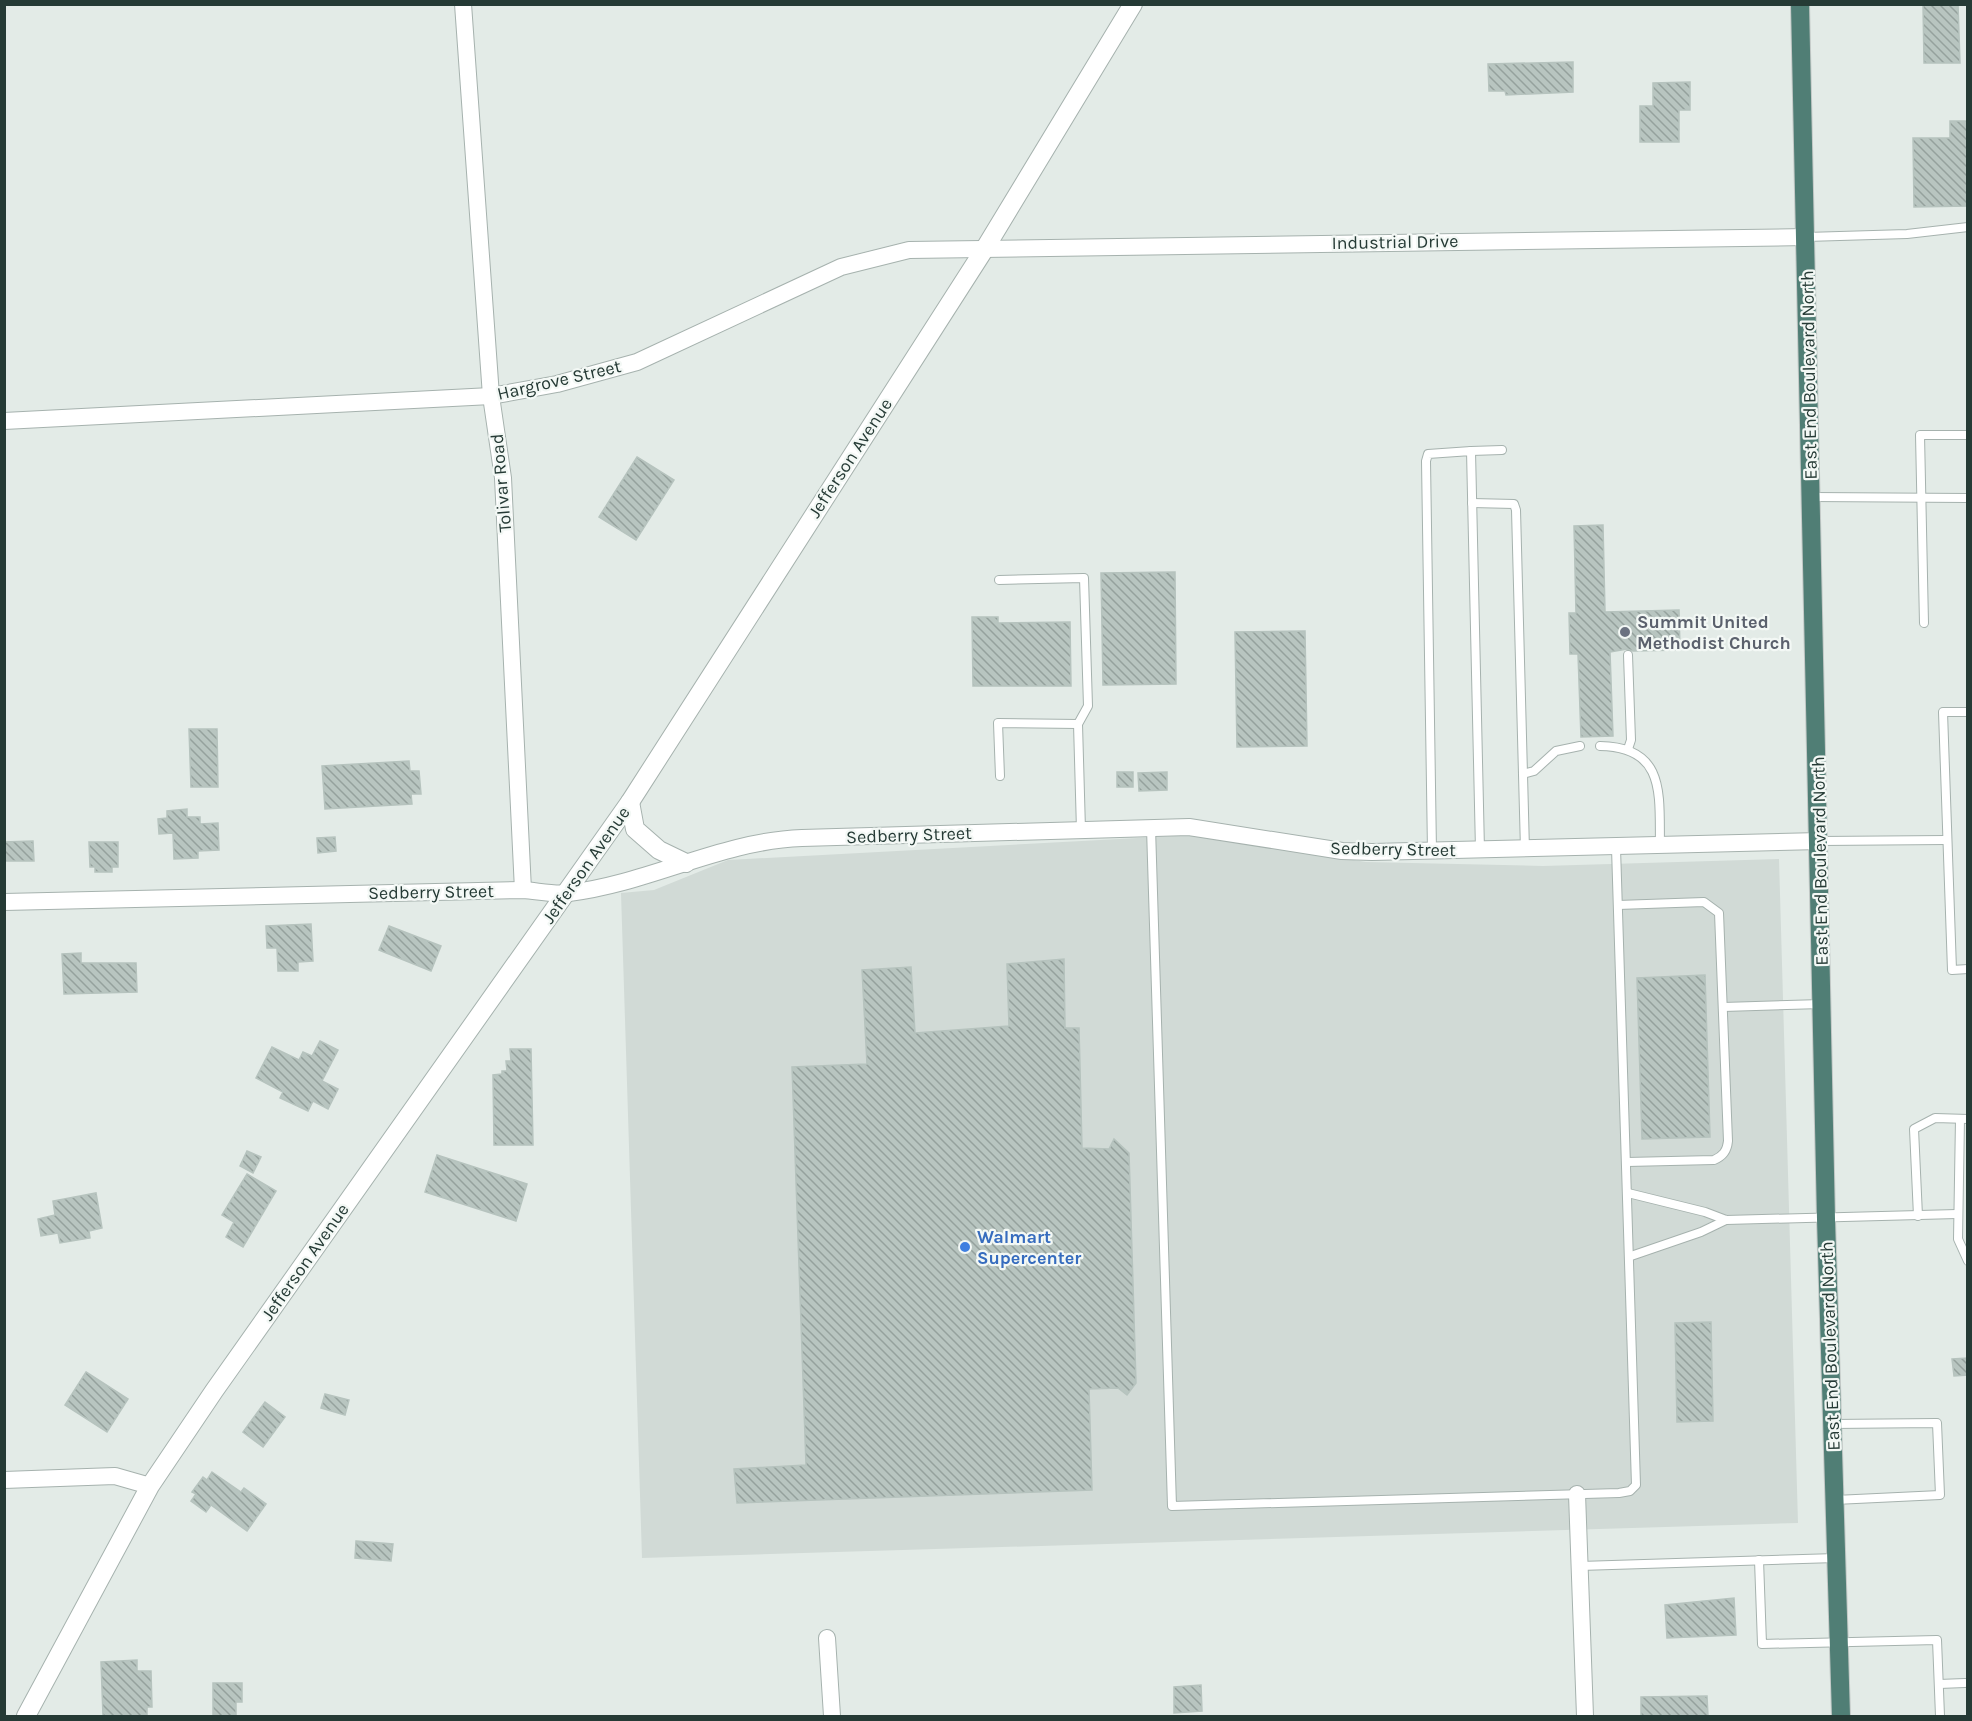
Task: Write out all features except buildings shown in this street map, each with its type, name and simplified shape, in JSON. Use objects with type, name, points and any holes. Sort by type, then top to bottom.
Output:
[{"type":"highway","name":"East End Boulevard North","points":[[1800,4],[1820,842],[1826,1219],[1841,1716]]},
{"type":"street","name":"Tolivar Road","points":[[463,4],[491,396],[503,478],[523,890]]},
{"type":"street","name":"Jefferson Avenue","points":[[26,1716],[150,1486],[221,1381],[630,802],[984,250],[1133,4]]},
{"type":"street","name":"Industrial Drive","points":[[984,250],[1328,242],[1806,237]]},
{"type":"street","name":"Hargrove Street","points":[[4,421],[491,396],[557,384],[637,362],[841,267],[909,250],[984,250]]},
{"type":"street","points":[[630,802],[635,829],[659,850],[686,863]]},
{"type":"street","name":"Sedberry Street","points":[[4,902],[523,890],[566,893],[637,880],[729,848],[779,839],[1208,828],[1342,851],[1525,850],[1820,842]]},
{"type":"street","points":[[4,1480],[115,1476],[150,1486]]},
{"type":"street","points":[[1577,1494],[1585,1716]]},
{"type":"street","points":[[827,1638],[832,1716]]},
{"type":"lane","points":[[1806,237],[1907,234],[1968,227]]},
{"type":"lane","points":[[1924,623],[1920,435],[1968,435]]},
{"type":"lane","points":[[1432,851],[1426,461],[1428,454],[1434,452],[1502,450]]},
{"type":"lane","points":[[1470,451],[1480,850]]},
{"type":"lane","points":[[1812,497],[1968,498]]},
{"type":"lane","points":[[1472,503],[1507,502],[1514,504],[1516,510],[1525,850]]},
{"type":"lane","points":[[999,580],[1084,578],[1088,706],[1078,724],[1081,830]]},
{"type":"lane","points":[[1628,655],[1631,740],[1628,748]]},
{"type":"lane","points":[[1968,712],[1943,712],[1952,970],[1968,969]]},
{"type":"lane","points":[[1000,776],[998,723],[1078,724]]},
{"type":"lane","points":[[1523,774],[1534,771],[1556,751],[1580,746]]},
{"type":"lane","points":[[1600,746],[1628,748],[1645,760],[1658,785],[1660,847]]},
{"type":"lane","points":[[1151,828],[1172,1506],[1619,1493],[1630,1491],[1636,1485],[1631,1256],[1616,848]]},
{"type":"lane","points":[[1820,842],[1947,840]]},
{"type":"lane","points":[[1618,905],[1704,902],[1719,913],[1723,1007],[1727,1149],[1721,1157],[1714,1160],[1627,1162]]},
{"type":"lane","points":[[1723,1007],[1822,1004]]},
{"type":"lane","points":[[1918,1216],[1914,1129],[1935,1118],[1964,1119],[1957,1214],[1958,1239],[1968,1261]]},
{"type":"lane","points":[[1628,1193],[1705,1212],[1726,1220],[1957,1214]]},
{"type":"lane","points":[[1631,1256],[1701,1233],[1726,1220]]},
{"type":"lane","points":[[1832,1424],[1937,1423],[1940,1495],[1834,1500]]},
{"type":"lane","points":[[1580,1566],[1836,1558]]},
{"type":"lane","points":[[1760,1560],[1762,1644],[1936,1640],[1940,1716]]},
{"type":"lane","points":[[1939,1684],[1965,1683]]},
{"type":"shaded area","points":[[1194,835],[1366,862],[1543,866],[1779,859],[1798,1523],[642,1558],[621,893],[654,890],[728,860]]},
{"type":"place","name":"Summit United Methodist Church","points":[[1625,632]]},
{"type":"place","name":"Walmart Supercenter","points":[[965,1247]]}]
